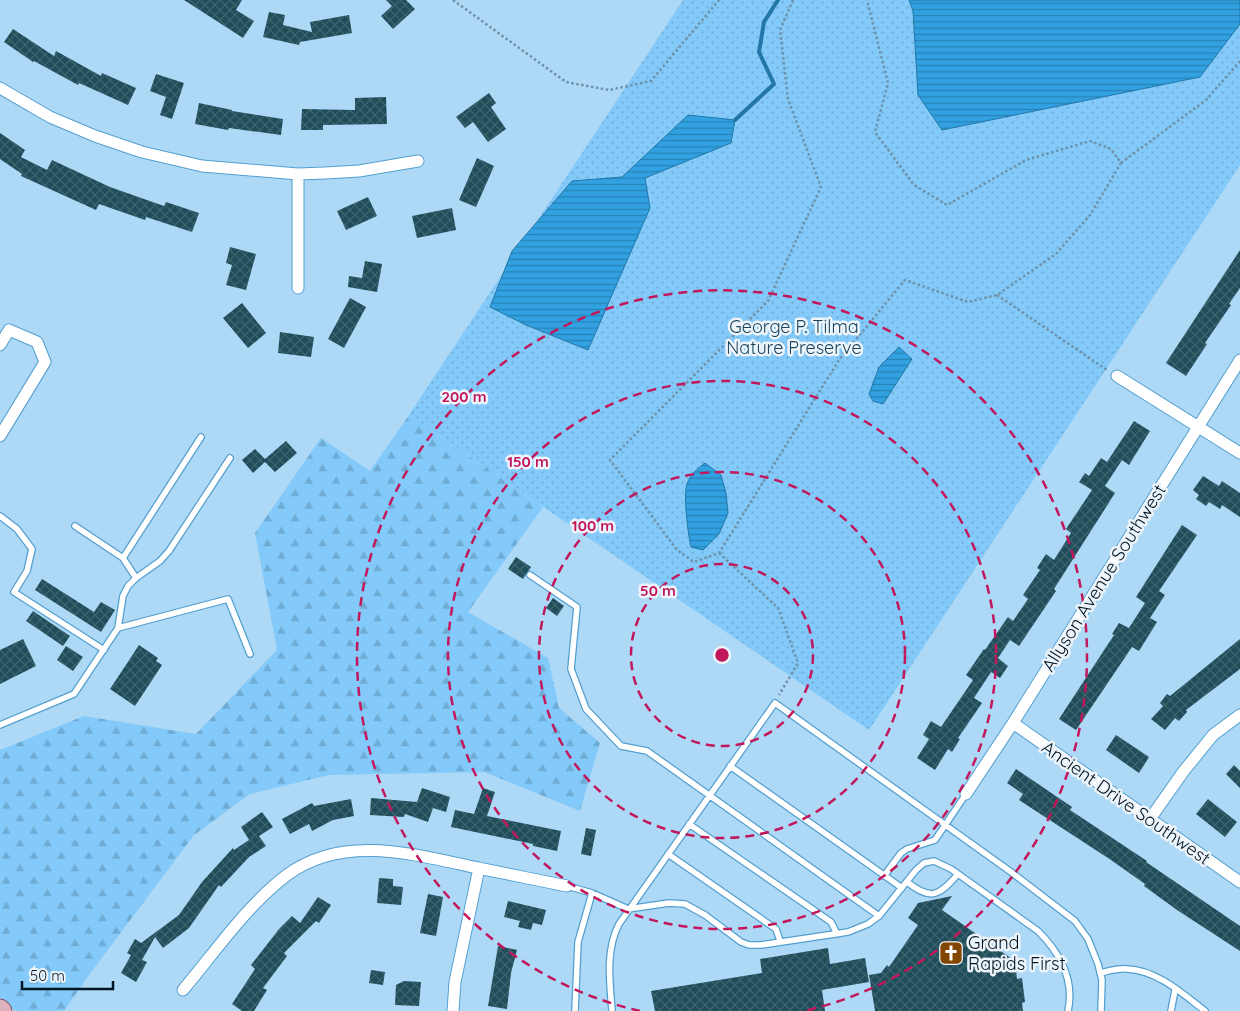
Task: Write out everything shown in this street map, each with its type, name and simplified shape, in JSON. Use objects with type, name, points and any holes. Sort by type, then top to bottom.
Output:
[{"type":"street","points":[[0,88],[50,117],[95,136],[142,152],[202,166],[298,174],[359,171],[418,161]]},
{"type":"street","points":[[298,174],[298,288]]},
{"type":"street","points":[[0,345],[9,330],[37,342],[45,362],[0,436]]},
{"type":"street","name":"Allyson Avenue Southwest","points":[[966,794],[1013,723],[1240,360]]},
{"type":"street","points":[[1117,376],[1240,453]]},
{"type":"street","points":[[1150,819],[1183,772],[1214,735],[1240,715]]},
{"type":"street","name":"Ancient Drive Southwest","points":[[1013,723],[1240,882]]},
{"type":"street","points":[[183,990],[262,897],[288,874],[312,861],[348,852],[381,850],[411,853],[567,886]]},
{"type":"street","points":[[453,1011],[455,982],[479,868]]},
{"type":"lane","points":[[123,558],[201,437]]},
{"type":"lane","points":[[0,725],[74,694],[118,628],[123,596],[128,586],[160,561],[169,551],[230,458]]},
{"type":"lane","points":[[0,516],[17,529],[32,549],[27,571],[14,592],[104,650]]},
{"type":"lane","points":[[75,526],[123,558],[136,578]]},
{"type":"lane","points":[[530,575],[577,607],[572,669],[586,709],[621,746],[647,751],[880,916]]},
{"type":"lane","points":[[118,628],[228,599],[250,654]]},
{"type":"lane","points":[[612,1011],[611,950],[616,930],[628,909],[775,703],[1075,921],[1091,945],[1100,973],[1101,1011]]},
{"type":"lane","points":[[730,766],[902,888]]},
{"type":"lane","points":[[884,876],[901,853],[912,846],[935,840],[966,794]]},
{"type":"lane","points":[[689,824],[831,922],[837,934]]},
{"type":"lane","points":[[668,854],[776,928],[780,941]]},
{"type":"lane","points":[[567,886],[592,892],[628,909],[678,902],[685,904],[698,910],[741,942],[749,945],[837,934],[860,928],[880,916],[924,863],[934,861],[958,874],[1038,931],[1050,942],[1058,954],[1068,977],[1070,992],[1068,1011]]},
{"type":"lane","points":[[907,882],[920,892],[931,895],[943,890],[958,874]]},
{"type":"lane","points":[[575,1011],[578,942],[592,892]]},
{"type":"lane","points":[[1100,973],[1126,969],[1141,971],[1154,976],[1206,1011]]},
{"type":"lane","points":[[1171,1011],[1175,990]]},
{"type":"path","points":[[454,0],[566,82],[609,90],[651,81],[719,0]]},
{"type":"path","points":[[794,0],[780,30],[788,99],[821,187],[768,301],[610,460],[677,550],[694,562],[719,553],[839,360],[905,280],[968,302],[997,295],[1056,254],[1090,215],[1121,163],[1206,100],[1240,61]]},
{"type":"path","points":[[867,0],[888,83],[875,132],[914,185],[947,205],[1026,160],[1090,141],[1111,149],[1121,163]]},
{"type":"path","points":[[997,295],[1117,376]]},
{"type":"path","points":[[719,553],[778,608],[798,663],[775,703]]},
{"type":"green space","name":"George P. Tilma Nature Preserve","points":[[683,0],[1240,0],[1240,165],[869,730],[409,415]]},
{"type":"green space","points":[[409,415],[543,507],[468,612],[548,658],[559,708],[600,743],[580,811],[484,772],[329,775],[250,794],[194,835],[64,1011],[16,1011],[0,999],[0,750],[84,716],[196,734],[277,650],[255,533],[321,438],[370,471]]},
{"type":"shaded area","points":[[909,0],[1240,0],[1240,24],[1200,77],[942,130],[918,95],[913,11]]},
{"type":"shaded area","points":[[688,115],[735,120],[731,143],[645,178],[650,208],[588,350],[526,325],[490,307],[512,251],[572,181],[622,177]]},
{"type":"shaded area","points":[[899,347],[912,359],[883,404],[873,401],[869,394],[879,367]]},
{"type":"shaded area","points":[[705,463],[721,475],[726,493],[728,513],[719,534],[703,550],[691,547],[687,524],[686,489],[690,478]]},
{"type":"building","points":[[184,0],[242,0],[236,10],[254,21],[243,38]]},
{"type":"building","points":[[386,0],[406,0],[415,9],[393,29],[381,16],[392,6]]},
{"type":"building","points":[[269,12],[285,15],[283,25],[312,32],[310,22],[349,15],[352,33],[300,42],[299,45],[263,37]]},
{"type":"building","points":[[13,29],[54,56],[56,51],[101,76],[102,73],[136,88],[128,105],[79,83],[78,85],[33,62],[4,42]]},
{"type":"building","points":[[156,74],[184,83],[172,119],[160,115],[166,97],[150,91]]},
{"type":"building","points":[[489,93],[496,103],[491,107],[506,129],[488,142],[473,122],[465,128],[456,117]]},
{"type":"building","points":[[386,97],[387,124],[323,125],[323,130],[301,130],[302,109],[355,110],[355,98]]},
{"type":"building","points":[[199,103],[232,111],[283,119],[281,135],[229,128],[228,130],[195,124]]},
{"type":"building","points":[[0,133],[25,150],[21,157],[47,170],[52,160],[110,187],[164,206],[166,202],[199,213],[192,232],[146,217],[145,220],[99,204],[96,210],[21,176],[22,174],[0,159]]},
{"type":"building","points":[[477,158],[494,166],[476,207],[459,200]]},
{"type":"building","points":[[368,197],[377,216],[346,230],[337,211]]},
{"type":"building","points":[[452,208],[456,230],[417,238],[412,216]]},
{"type":"building","points":[[230,247],[256,254],[246,290],[226,285],[232,265],[226,263]]},
{"type":"building","points":[[1240,250],[1240,288],[1186,376],[1166,363]]},
{"type":"building","points":[[365,261],[382,264],[377,292],[348,287],[349,276],[362,278]]},
{"type":"building","points":[[350,298],[366,307],[344,348],[328,339]]},
{"type":"building","points":[[242,303],[266,333],[248,348],[223,318]]},
{"type":"building","points":[[280,332],[314,337],[311,357],[278,353]]},
{"type":"building","points":[[1134,421],[1150,431],[1129,465],[1122,460],[1105,486],[1115,493],[1054,589],[1056,591],[1019,646],[1010,640],[998,658],[1008,666],[1000,678],[991,672],[974,698],[982,703],[958,738],[960,739],[952,752],[948,749],[935,770],[917,758],[929,739],[923,735],[931,721],[941,727],[973,680],[966,675],[1008,617],[1013,621],[1028,599],[1023,595],[1040,570],[1037,568],[1046,554],[1054,560],[1071,533],[1066,529],[1092,490],[1079,482],[1085,473],[1089,476],[1101,458],[1107,462]]},
{"type":"building","points":[[286,441],[297,453],[275,472],[265,462],[253,473],[242,460],[255,449],[265,459]]},
{"type":"building","points":[[1203,476],[1219,486],[1222,481],[1240,493],[1240,517],[1222,505],[1220,509],[1209,502],[1206,506],[1196,499],[1199,495],[1193,490]]},
{"type":"building","points":[[1182,525],[1197,535],[1159,591],[1165,595],[1150,618],[1157,622],[1139,651],[1132,647],[1076,730],[1059,719],[1114,635],[1112,634],[1119,623],[1129,628],[1145,603],[1136,597]]},
{"type":"building","points":[[516,557],[531,567],[523,579],[508,569]]},
{"type":"building","points":[[42,579],[94,612],[101,602],[115,610],[101,632],[35,590]]},
{"type":"building","points":[[553,598],[564,606],[557,616],[546,608]]},
{"type":"building","points":[[33,611],[70,636],[63,646],[26,621]]},
{"type":"building","points":[[23,639],[36,666],[0,684],[0,650]]},
{"type":"building","points":[[1240,639],[1240,669],[1186,710],[1187,712],[1179,721],[1175,718],[1165,730],[1151,719],[1163,706],[1160,703],[1167,694],[1170,696]]},
{"type":"building","points":[[139,645],[158,658],[156,661],[162,665],[135,706],[110,689]]},
{"type":"building","points":[[66,646],[83,657],[73,671],[57,660]]},
{"type":"building","points":[[1116,735],[1149,757],[1139,773],[1106,750]]},
{"type":"building","points":[[1234,765],[1240,771],[1240,788],[1226,774]]},
{"type":"building","points":[[1016,769],[1072,807],[1070,810],[1240,926],[1240,951],[1177,910],[1111,860],[1019,800],[1023,794],[1007,783]]},
{"type":"building","points":[[422,788],[450,797],[446,812],[433,808],[428,822],[405,814],[404,817],[370,815],[371,798],[417,802]]},
{"type":"building","points":[[483,788],[495,792],[487,816],[561,831],[557,851],[533,846],[533,844],[451,827],[455,810],[474,814]]},
{"type":"building","points":[[351,799],[354,816],[333,820],[312,831],[309,824],[290,834],[282,819],[312,803],[314,806]]},
{"type":"building","points":[[1208,799],[1237,822],[1225,837],[1196,814]]},
{"type":"building","points":[[262,812],[273,827],[259,836],[266,846],[249,857],[221,887],[219,885],[189,928],[163,948],[155,937],[142,960],[147,962],[136,982],[121,973],[131,955],[127,953],[135,939],[141,943],[179,915],[202,882],[233,848],[234,850],[249,840],[241,827]]},
{"type":"building","points":[[586,828],[596,830],[591,856],[581,854]]},
{"type":"building","points":[[379,878],[393,879],[393,886],[403,887],[401,905],[377,903]]},
{"type":"building","points":[[428,894],[443,897],[436,936],[420,933]]},
{"type":"building","points":[[952,896],[942,910],[1015,961],[1017,979],[1022,978],[1025,1002],[1022,1003],[1023,1011],[875,1011],[869,975],[881,973],[887,965],[889,967],[918,925],[908,918],[918,903]]},
{"type":"building","points":[[318,897],[331,905],[319,923],[316,921],[284,953],[287,956],[263,988],[267,990],[254,1011],[242,1011],[232,1004],[255,969],[251,965],[279,929],[292,916],[300,923]]},
{"type":"building","points":[[508,901],[546,910],[542,925],[533,923],[531,930],[518,927],[520,921],[504,917]]},
{"type":"building","points":[[498,946],[517,950],[511,973],[507,1009],[488,1006]]},
{"type":"building","points":[[828,948],[830,964],[865,958],[869,982],[822,990],[825,1011],[655,1011],[651,991],[762,973],[760,959]]},
{"type":"building","points":[[371,970],[385,972],[383,985],[369,983]]},
{"type":"building","points":[[404,981],[421,982],[419,1006],[395,1005],[396,985]]},
{"type":"waterway","points":[[735,120],[774,84],[759,52],[764,22],[778,0]]},
{"type":"place","name":"Grand Rapids First","points":[[951,953]]}]
